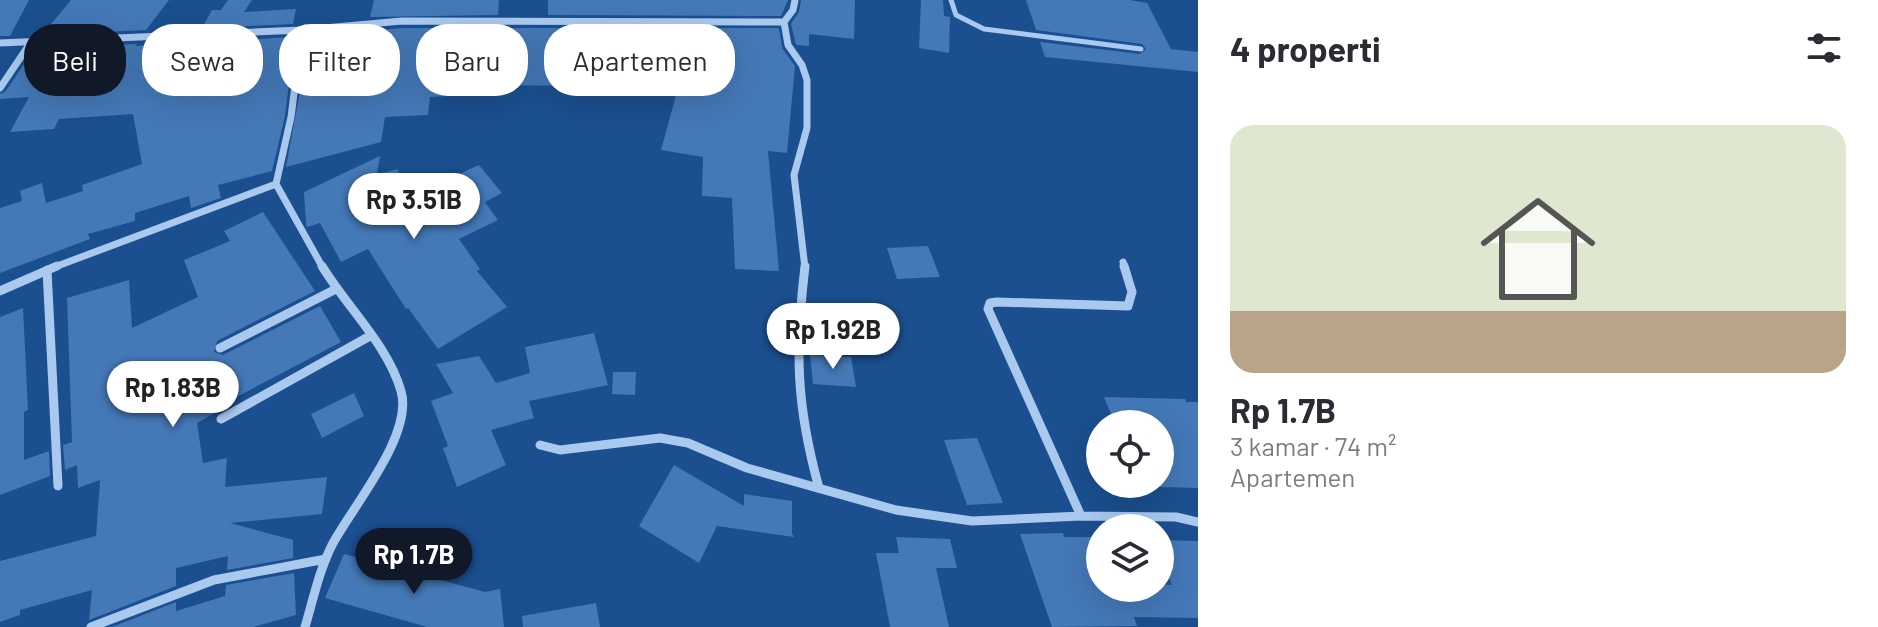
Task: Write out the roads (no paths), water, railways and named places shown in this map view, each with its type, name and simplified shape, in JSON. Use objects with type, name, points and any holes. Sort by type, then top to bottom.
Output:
[{"type":"street","points":[[795,0],[793,10],[784,22],[788,45],[802,65],[807,80],[807,128],[794,175],[805,264],[797,333],[798,379],[806,441],[819,488]]},
{"type":"street","points":[[369,24],[534,19],[784,22]]},
{"type":"street","points":[[126,38],[279,31]]},
{"type":"street","points":[[0,43],[24,42]]},
{"type":"street","points":[[0,88],[24,52]]},
{"type":"street","points":[[294,96],[276,184],[336,289],[370,336],[400,386],[403,403],[399,423],[361,502],[326,559],[305,627]]},
{"type":"street","points":[[0,291],[47,270],[276,184]]},
{"type":"street","points":[[1081,516],[988,309],[990,303],[997,302],[1128,306],[1132,292],[1123,262]]},
{"type":"street","points":[[47,270],[58,486]]},
{"type":"street","points":[[220,348],[336,289]]},
{"type":"street","points":[[221,419],[370,336]]},
{"type":"street","points":[[540,445],[560,450],[660,438],[688,443],[747,468],[896,510],[972,521],[1081,516],[1176,517],[1198,522]]},
{"type":"street","points":[[91,627],[214,580],[326,559]]},
{"type":"lane","points":[[951,0],[956,15],[984,29],[1141,49]]}]
